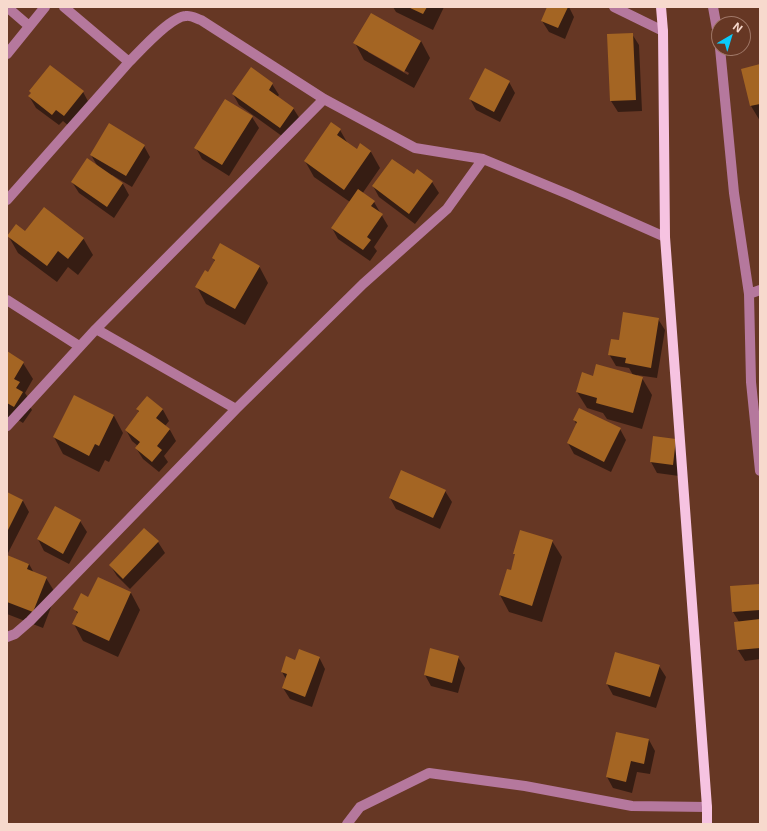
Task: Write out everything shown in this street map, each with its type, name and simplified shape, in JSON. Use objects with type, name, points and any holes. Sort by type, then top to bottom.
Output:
[{"type":"main road","points":[[661,7],[663,31],[665,237],[707,807],[707,824]]},
{"type":"street","points":[[7,7],[29,26]]},
{"type":"street","points":[[7,54],[45,7]]},
{"type":"street","points":[[64,7],[129,62]]},
{"type":"street","points":[[614,7],[663,31]]},
{"type":"street","points":[[7,200],[129,62],[164,27],[186,16],[201,20],[324,99],[415,148],[483,159],[665,237]]},
{"type":"street","points":[[721,56],[734,194],[749,294],[751,382],[760,471]]},
{"type":"street","points":[[7,426],[79,346],[324,99]]},
{"type":"street","points":[[7,637],[15,634],[30,621],[236,409],[363,284],[447,209],[483,159]]},
{"type":"street","points":[[749,294],[760,290]]},
{"type":"street","points":[[7,300],[79,346]]},
{"type":"street","points":[[96,329],[236,409]]},
{"type":"street","points":[[348,824],[360,807],[429,773],[525,786],[632,806],[707,807]]},
{"type":"building","points":[[408,7],[427,7],[423,14]]},
{"type":"building","points":[[547,7],[568,7],[558,28],[541,21]]},
{"type":"building","points":[[371,13],[421,41],[404,72],[353,43]]},
{"type":"building","points":[[633,33],[636,100],[610,101],[607,34]]},
{"type":"building","points":[[760,64],[760,104],[750,106],[741,69]]},
{"type":"building","points":[[50,65],[84,91],[64,116],[56,110],[52,115],[28,96],[31,93],[29,91]]},
{"type":"building","points":[[251,67],[273,83],[269,90],[294,108],[280,128],[232,94]]},
{"type":"building","points":[[485,68],[510,81],[494,112],[469,99]]},
{"type":"building","points":[[225,99],[253,116],[222,165],[194,148]]},
{"type":"building","points":[[331,122],[341,129],[337,135],[357,149],[360,143],[371,151],[344,190],[304,161]]},
{"type":"building","points":[[109,123],[145,145],[126,176],[90,155]]},
{"type":"building","points":[[87,158],[123,183],[107,207],[71,182]]},
{"type":"building","points":[[392,159],[414,174],[417,169],[433,181],[409,214],[372,186]]},
{"type":"building","points":[[358,189],[375,201],[371,206],[383,214],[367,237],[371,240],[363,250],[331,228]]},
{"type":"building","points":[[44,207],[84,238],[68,259],[58,251],[47,266],[7,236],[16,224],[25,231]]},
{"type":"building","points":[[220,243],[260,266],[235,309],[195,287],[205,270],[208,272],[215,260],[212,258]]},
{"type":"building","points":[[623,312],[659,318],[651,368],[625,363],[626,358],[608,355],[611,339],[619,340]]},
{"type":"building","points":[[7,351],[24,362],[14,379],[20,382],[16,388],[23,392],[14,407],[7,403]]},
{"type":"building","points":[[596,364],[643,377],[633,413],[596,403],[597,398],[576,392],[582,372],[593,376]]},
{"type":"building","points":[[74,395],[114,415],[99,446],[95,444],[89,456],[53,437]]},
{"type":"building","points":[[147,396],[163,409],[156,418],[170,429],[157,446],[162,450],[152,462],[135,448],[140,442],[125,430],[139,411],[136,409]]},
{"type":"building","points":[[579,408],[621,428],[604,462],[567,443],[577,422],[573,420]]},
{"type":"building","points":[[653,436],[676,439],[673,465],[650,462]]},
{"type":"building","points":[[401,470],[446,490],[433,518],[389,498]]},
{"type":"building","points":[[7,492],[23,500],[7,532]]},
{"type":"building","points":[[55,506],[81,520],[63,554],[37,539]]},
{"type":"building","points":[[144,528],[159,541],[123,579],[109,565]]},
{"type":"building","points":[[520,530],[553,540],[532,606],[499,595],[507,569],[511,570],[515,554],[513,554]]},
{"type":"building","points":[[7,555],[29,564],[27,569],[47,577],[33,612],[7,602]]},
{"type":"building","points":[[98,577],[131,592],[109,641],[72,624],[78,612],[73,609],[81,593],[88,597]]},
{"type":"building","points":[[760,584],[760,610],[732,612],[730,586]]},
{"type":"building","points":[[760,619],[760,648],[737,650],[734,622]]},
{"type":"building","points":[[430,648],[459,656],[452,683],[424,675]]},
{"type":"building","points":[[299,649],[320,657],[305,697],[282,688],[287,674],[281,672],[286,656],[295,660]]},
{"type":"building","points":[[615,652],[660,665],[650,697],[606,684]]},
{"type":"building","points":[[616,732],[649,739],[644,764],[631,761],[626,782],[606,777]]}]
